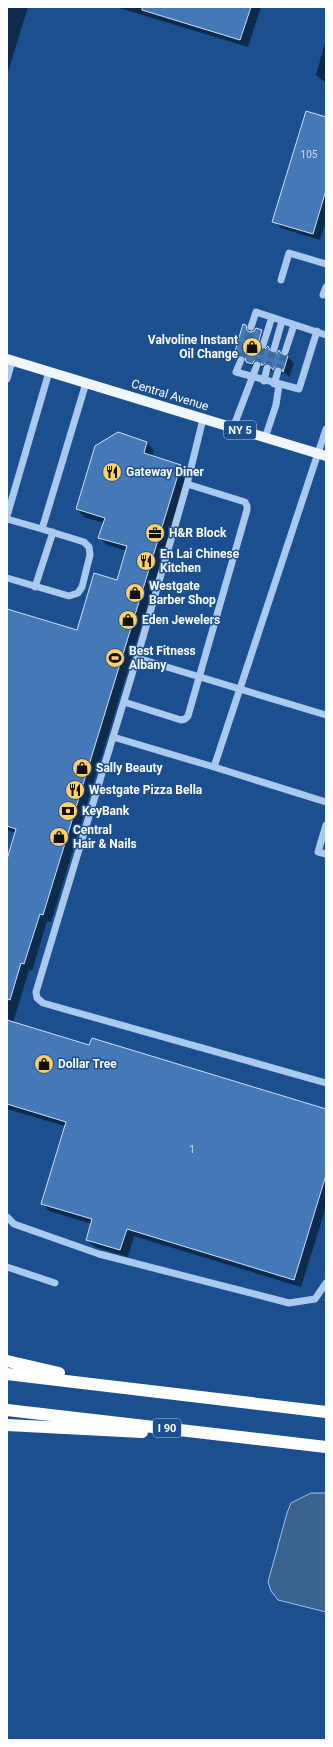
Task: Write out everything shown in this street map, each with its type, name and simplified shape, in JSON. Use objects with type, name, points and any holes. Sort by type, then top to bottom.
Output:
[{"type":"highway","points":[[7,1361],[120,1387]]},
{"type":"highway","points":[[7,1374],[326,1412]]},
{"type":"highway","name":"I 90","points":[[7,1410],[326,1447]]},
{"type":"highway","points":[[7,1425],[240,1437]]},
{"type":"main road","name":"Central Avenue","points":[[10,360],[322,455]]},
{"type":"street","points":[[281,280],[289,254],[326,264]]},
{"type":"street","points":[[323,295],[326,286]]},
{"type":"street","points":[[251,327],[256,312],[326,335]]},
{"type":"street","points":[[263,345],[272,317]]},
{"type":"street","points":[[274,348],[282,321]]},
{"type":"street","points":[[285,352],[294,324]]},
{"type":"street","points":[[240,360],[236,372],[299,389],[317,331]]},
{"type":"street","points":[[7,379],[10,360]]},
{"type":"street","points":[[233,428],[257,365]]},
{"type":"street","points":[[264,380],[267,368]]},
{"type":"street","points":[[265,438],[276,405],[278,371]]},
{"type":"street","points":[[7,578],[71,596],[78,593],[82,587],[90,555],[89,547],[84,542],[7,517],[49,372]]},
{"type":"street","points":[[42,529],[86,383]]},
{"type":"street","points":[[203,419],[188,484],[114,737],[36,990],[37,998],[43,1003],[326,1083]]},
{"type":"street","points":[[214,767],[322,455],[326,429]]},
{"type":"street","points":[[124,702],[184,719],[189,714],[248,507],[244,501],[188,484]]},
{"type":"street","points":[[35,587],[53,532]]},
{"type":"street","points":[[137,658],[199,678],[326,715]]},
{"type":"street","points":[[114,737],[326,802]]},
{"type":"street","points":[[326,825],[318,852],[326,854]]},
{"type":"street","points":[[7,1217],[14,1224],[99,1254],[289,1303],[315,1299],[326,1283]]},
{"type":"street","points":[[7,1268],[55,1283]]},
{"type":"water","points":[[311,1493],[326,1493],[326,1612],[278,1600],[271,1591],[268,1582],[291,1503]]},
{"type":"building","points":[[142,7],[251,7],[240,40],[142,10]]},
{"type":"building","points":[[306,111],[326,117],[326,190],[313,234],[272,222]]},
{"type":"building","name":"Valvoline Instant Oil Change","points":[[243,324],[246,325],[247,330],[250,332],[254,331],[256,328],[262,330],[258,344],[260,349],[264,350],[268,346],[272,354],[276,354],[279,350],[283,357],[288,356],[283,372],[282,368],[279,366],[275,367],[273,370],[268,363],[265,363],[262,366],[261,362],[258,360],[254,361],[252,364],[246,362],[243,355],[238,356],[236,359],[233,358]]},
{"type":"building","points":[[118,432],[147,442],[144,453],[181,465],[43,915],[40,914],[24,964],[21,963],[10,1000],[7,999],[7,859],[16,829],[7,826],[7,609],[77,630],[94,573],[117,580],[127,546],[98,538],[105,518],[76,509],[95,446]]},
{"type":"building","points":[[7,1020],[89,1045],[92,1038],[326,1109],[326,1175],[294,1280],[127,1229],[120,1250],[86,1240],[92,1219],[41,1204],[66,1122],[7,1104]]},
{"type":"tunnel","points":[[241,360],[251,327]]},
{"type":"tunnel","points":[[257,365],[263,345]]},
{"type":"tunnel","points":[[267,368],[274,349]]},
{"type":"tunnel","points":[[278,371],[285,352]]},
{"type":"place","name":"Valvoline Instant Oil Change","points":[[252,347]]},
{"type":"place","name":"Gateway Diner","points":[[112,472]]},
{"type":"place","name":"H&R Block","points":[[155,533]]},
{"type":"place","name":"En Lai Chinese Kitchen","points":[[146,561]]},
{"type":"place","name":"Westgate Barber Shop","points":[[135,593]]},
{"type":"place","name":"Eden Jewelers","points":[[128,620]]},
{"type":"place","name":"Best Fitness Albany","points":[[115,658]]},
{"type":"place","name":"Sally Beauty","points":[[82,768]]},
{"type":"place","name":"Westgate Pizza Bella","points":[[75,790]]},
{"type":"place","name":"KeyBank","points":[[68,811]]},
{"type":"place","name":"Central Hair & Nails","points":[[59,837]]},
{"type":"place","name":"Dollar Tree","points":[[44,1064]]}]
